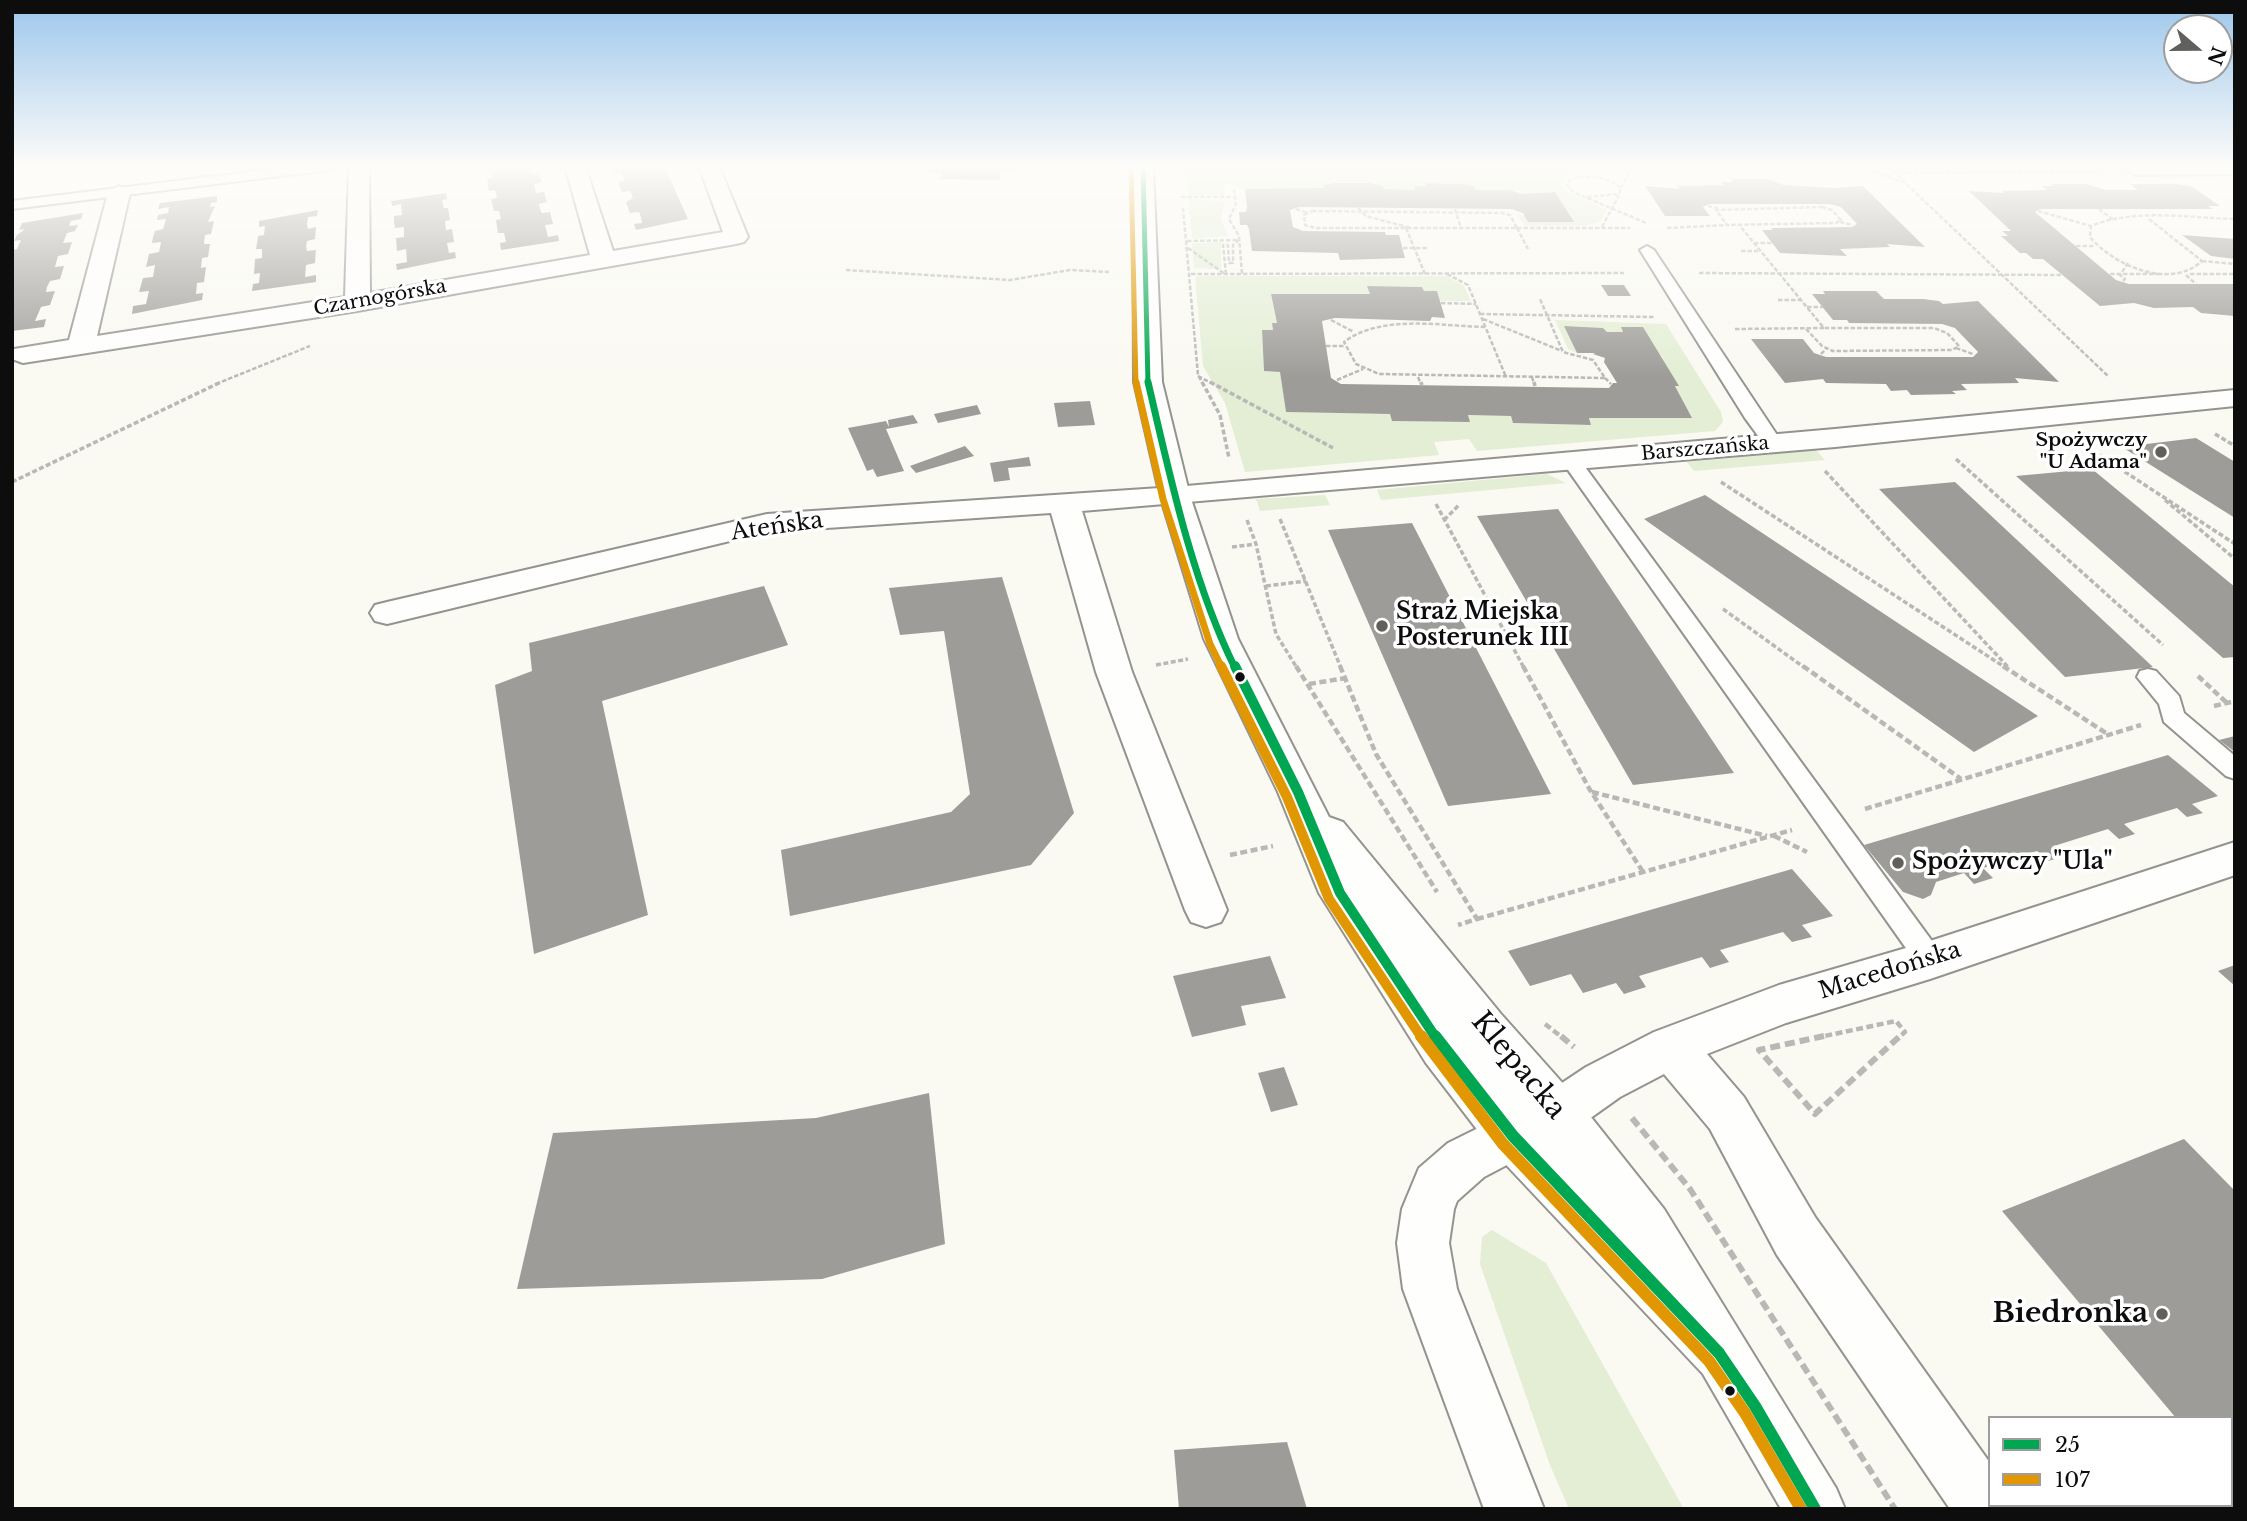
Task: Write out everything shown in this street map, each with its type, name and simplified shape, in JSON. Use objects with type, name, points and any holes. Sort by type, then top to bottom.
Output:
[{"type":"street","points":[[81,346],[108,237]]},
{"type":"street","points":[[357,303],[358,237]]},
{"type":"street","points":[[597,237],[603,258]]},
{"type":"street","name":"Czarnogórska","points":[[23,355],[357,303],[603,258],[736,237]]},
{"type":"street","name":"Klepacka","points":[[1145,237],[1148,382],[1175,496],[1221,639],[1298,792],[1340,893],[1443,1048],[1535,1125],[1720,1353],[1755,1406],[1815,1509]]},
{"type":"street","name":"Barszczańska","points":[[1175,496],[1774,443],[2235,398]]},
{"type":"street","name":"Ateńska","points":[[387,613],[767,523],[1175,496]]},
{"type":"street","points":[[1065,503],[1114,671],[1206,910]]},
{"type":"street","name":"Macedońska","points":[[1514,1509],[1430,1289],[1423,1243],[1428,1209],[1437,1185],[1466,1160],[1535,1125],[1603,1082],[1671,1047],[1779,1005],[1930,960],[2235,858]]},
{"type":"street","points":[[1671,1047],[1727,1113],[1796,1236],[1986,1509]]},
{"type":"lane","points":[[1647,250],[1774,443]]},
{"type":"lane","points":[[1570,460],[1930,960]]},
{"type":"lane","points":[[2148,677],[2171,702],[2172,716],[2235,770]]},
{"type":"path","points":[[1186,237],[1198,375],[1220,415]]},
{"type":"path","points":[[1238,237],[1242,274]]},
{"type":"path","points":[[1410,237],[1425,274]]},
{"type":"path","points":[[1522,237],[1528,249]]},
{"type":"path","points":[[1748,237],[1824,328]]},
{"type":"path","points":[[1962,237],[2141,409]]},
{"type":"path","points":[[2090,237],[2095,246]]},
{"type":"path","points":[[2172,237],[2202,261],[2235,264]]},
{"type":"path","points":[[1187,241],[1240,240]]},
{"type":"path","points":[[1188,247],[1226,274],[1223,245],[1228,245],[1230,263],[1233,263],[1233,245],[1240,240]]},
{"type":"path","points":[[1753,243],[1772,243]]},
{"type":"path","points":[[2076,246],[2095,246],[2128,263],[2163,274]]},
{"type":"path","points":[[1402,248],[1428,248]]},
{"type":"path","points":[[1741,251],[1759,250]]},
{"type":"path","points":[[2186,274],[2197,270],[2202,261]]},
{"type":"path","points":[[2120,275],[2128,263]]},
{"type":"path","points":[[846,270],[1010,280],[1070,270],[1110,272]]},
{"type":"path","points":[[1446,273],[1468,285],[1506,377]]},
{"type":"path","points":[[2186,274],[2196,284]]},
{"type":"path","points":[[2110,275],[2235,274]]},
{"type":"path","points":[[2120,275],[2125,279],[2123,281]]},
{"type":"path","points":[[1540,299],[1563,352]]},
{"type":"path","points":[[1778,300],[1801,300]]},
{"type":"path","points":[[1441,303],[1476,304]]},
{"type":"path","points":[[1806,307],[1823,307]]},
{"type":"path","points":[[1481,316],[1659,317],[1697,329],[1934,328],[1959,346],[1955,348]]},
{"type":"path","points":[[1481,316],[1563,352],[1595,358],[1611,384]]},
{"type":"path","points":[[1331,320],[1355,332]]},
{"type":"path","points":[[1485,327],[1380,327],[1355,332],[1344,342],[1346,355],[1364,369],[1379,374],[1418,377],[1605,378]]},
{"type":"path","points":[[1941,331],[1948,327]]},
{"type":"path","points":[[1805,328],[1827,348],[1894,351],[1955,348],[1973,354]]},
{"type":"path","points":[[12,482],[194,393],[319,342]]},
{"type":"path","points":[[1326,346],[1345,346]]},
{"type":"path","points":[[1821,354],[1827,348]]},
{"type":"path","points":[[1894,351],[1898,356]]},
{"type":"path","points":[[1337,380],[1364,369]]},
{"type":"path","points":[[1198,375],[1342,452]]},
{"type":"path","points":[[1418,377],[1422,385]]},
{"type":"path","points":[[1532,377],[1535,386]]},
{"type":"path","points":[[2211,432],[2235,446]]},
{"type":"path","points":[[2083,444],[2235,544]]},
{"type":"path","points":[[1952,456],[2166,648]]},
{"type":"path","points":[[1822,468],[2013,672]]},
{"type":"path","points":[[1714,478],[2109,735]]},
{"type":"path","points":[[2148,486],[2235,559]]},
{"type":"path","points":[[1444,520],[1465,500]]},
{"type":"path","points":[[1435,503],[1592,792],[1643,872]]},
{"type":"path","points":[[1278,517],[1376,754],[1477,919],[1457,925]]},
{"type":"path","points":[[1246,519],[1256,544],[1276,634],[1443,902]]},
{"type":"path","points":[[1230,547],[1256,544]]},
{"type":"path","points":[[1266,586],[1306,581]]},
{"type":"path","points":[[1719,607],[1962,779]]},
{"type":"path","points":[[2197,675],[2227,703]]},
{"type":"path","points":[[1308,684],[1346,678]]},
{"type":"path","points":[[1592,792],[1769,837]]},
{"type":"path","points":[[1188,864],[1277,845]]},
{"type":"path","points":[[1450,914],[1464,936]]},
{"type":"path","points":[[1534,1016],[1557,1031],[1581,1053]]},
{"type":"path","points":[[1896,1021],[1905,1032],[1815,1114],[1759,1050],[1896,1021]]},
{"type":"path","points":[[1629,1114],[1690,1189],[1895,1509]]},
{"type":"green space","points":[[1223,242],[1221,269],[1194,268],[1192,243]]},
{"type":"green space","points":[[1447,276],[1464,286],[1471,301],[1440,301],[1437,291],[1424,291],[1421,287],[1368,286],[1370,294],[1271,295],[1277,323],[1272,323],[1273,330],[1262,330],[1264,371],[1280,372],[1286,412],[1390,414],[1393,421],[1469,422],[1468,415],[1511,416],[1514,423],[1590,425],[1589,418],[1691,418],[1661,355],[1621,328],[1623,332],[1607,332],[1603,328],[1565,326],[1577,353],[1568,349],[1555,320],[1666,324],[1721,412],[1723,422],[1715,431],[1477,451],[1469,439],[1434,442],[1439,455],[1245,472],[1225,403],[1203,366],[1195,277]]},
{"type":"green space","points":[[1816,450],[1825,460],[1694,471],[1687,462]]},
{"type":"green space","points":[[1547,474],[1566,483],[1381,500],[1377,490]]},
{"type":"green space","points":[[1325,495],[1330,505],[1260,511],[1256,499]]},
{"type":"green space","points":[[1492,1230],[1546,1263],[1684,1509],[1569,1509],[1550,1465],[1480,1264],[1482,1237]]},
{"type":"building","points":[[16,237],[65,237],[63,243],[72,242],[68,254],[58,256],[55,267],[64,266],[60,279],[50,281],[47,287],[46,292],[55,291],[50,305],[41,307],[35,321],[46,319],[44,327],[12,331],[12,250],[17,249],[21,240],[14,241]]},
{"type":"building","points":[[153,237],[205,237],[204,244],[210,244],[208,257],[202,258],[201,268],[206,267],[204,282],[197,283],[196,294],[203,293],[202,300],[132,314],[133,306],[146,304],[149,291],[139,292],[143,278],[153,277],[155,265],[146,267],[149,254],[159,252],[161,242],[152,243]]},
{"type":"building","points":[[258,237],[315,237],[307,241],[307,251],[316,250],[315,263],[306,265],[305,277],[316,275],[316,282],[252,291],[253,284],[259,283],[260,273],[254,274],[255,259],[262,258],[262,249],[256,249]]},
{"type":"building","points":[[453,237],[454,242],[447,243],[449,253],[455,252],[456,258],[397,270],[396,264],[407,262],[406,249],[397,251],[396,238]]},
{"type":"building","points":[[505,237],[558,237],[559,241],[501,250],[500,243],[506,242]]},
{"type":"building","points":[[1250,237],[1400,237],[1405,258],[1340,260],[1338,253],[1252,251]]},
{"type":"building","points":[[1767,237],[1915,237],[1925,247],[1887,244],[1890,247],[1840,249],[1847,256],[1780,253]]},
{"type":"building","points":[[2002,237],[2065,237],[2116,280],[2129,284],[2235,284],[2235,316],[2201,313],[2193,307],[2154,308],[2134,303],[2100,306],[2043,259],[2033,259],[2026,253],[2020,253]]},
{"type":"building","points":[[2185,237],[2235,239],[2235,259],[2211,256]]},
{"type":"building","points":[[1601,285],[1624,285],[1631,296],[1608,296]]},
{"type":"building","points":[[1367,286],[1422,287],[1424,291],[1437,291],[1445,318],[1432,317],[1430,321],[1335,318],[1322,321],[1331,378],[1341,384],[1609,388],[1613,383],[1617,383],[1604,362],[1605,358],[1593,354],[1595,353],[1577,353],[1564,326],[1603,328],[1607,332],[1623,332],[1621,327],[1643,327],[1679,386],[1675,386],[1692,418],[1589,418],[1591,425],[1513,423],[1511,416],[1468,415],[1470,422],[1392,421],[1390,414],[1286,412],[1280,372],[1264,371],[1262,330],[1273,330],[1272,323],[1277,323],[1271,294],[1370,294]]},
{"type":"building","points":[[1823,291],[1876,291],[1884,299],[1923,299],[1943,304],[1978,301],[2059,382],[2015,378],[2019,383],[1961,384],[1967,390],[1952,391],[1956,394],[1911,395],[1907,390],[1891,391],[1886,384],[1826,383],[1823,379],[1785,383],[1751,339],[1803,339],[1814,353],[1826,357],[1973,357],[1978,352],[1955,328],[1942,324],[1849,323],[1847,320],[1833,320],[1812,294],[1825,294]]},
{"type":"building","points":[[1090,401],[1095,425],[1058,427],[1054,403]]},
{"type":"building","points":[[977,405],[981,414],[938,423],[934,414]]},
{"type":"building","points":[[913,415],[918,423],[886,429],[904,471],[877,477],[873,469],[867,471],[848,428],[886,421],[889,427],[888,420]]},
{"type":"building","points":[[2196,438],[2235,462],[2235,518],[2122,447]]},
{"type":"building","points":[[965,446],[974,456],[916,473],[910,466]]},
{"type":"building","points":[[1029,457],[1031,466],[1008,468],[1010,480],[994,482],[990,463]]},
{"type":"building","points":[[2092,469],[2235,587],[2235,657],[2223,658],[2016,476]]},
{"type":"building","points":[[1955,482],[2153,667],[2065,677],[1879,489]]},
{"type":"building","points":[[1705,495],[2038,716],[1974,752],[1644,519]]},
{"type":"building","points":[[1558,509],[1734,773],[1633,785],[1477,516]]},
{"type":"building","points":[[1412,523],[1551,794],[1448,806],[1328,530]]},
{"type":"building","points":[[1002,577],[1074,813],[1031,865],[790,916],[781,850],[951,812],[970,794],[944,631],[900,635],[889,588]]},
{"type":"building","points":[[764,586],[788,645],[602,701],[648,915],[534,954],[495,685],[532,671],[529,643]]},
{"type":"building","points":[[2235,736],[2235,752],[2219,740]]},
{"type":"building","points":[[2168,755],[2218,796],[2192,804],[2203,813],[2187,817],[2177,808],[2124,824],[2135,834],[2119,839],[2108,829],[2054,846],[2065,856],[2048,861],[2037,851],[1983,868],[1993,878],[1974,884],[1964,873],[1936,882],[1931,895],[1923,899],[1903,892],[1864,845]]},
{"type":"building","points":[[1792,869],[1833,916],[1802,925],[1812,937],[1792,942],[1783,932],[1720,950],[1729,962],[1710,968],[1702,957],[1639,976],[1646,987],[1624,994],[1616,983],[1583,993],[1571,974],[1530,986],[1508,951]]},
{"type":"building","points":[[1270,956],[1286,998],[1241,1006],[1246,1025],[1192,1037],[1173,976]]},
{"type":"building","points":[[2235,965],[2235,986],[2218,971]]},
{"type":"building","points":[[1284,1067],[1298,1105],[1271,1112],[1258,1073]]},
{"type":"building","points":[[929,1093],[945,1244],[822,1279],[517,1289],[553,1133],[816,1118]]},
{"type":"building","name":"Biedronka","points":[[2184,1139],[2235,1191],[2235,1488],[2233,1416],[2174,1416],[2002,1211]]},
{"type":"building","points":[[1287,1442],[1307,1509],[1179,1509],[1174,1450]]},
{"type":"transit line","name":"107","points":[[1133,237],[1136,384],[1163,499],[1210,644],[1287,797],[1329,899],[1433,1055],[1503,1144],[1709,1361],[1745,1413],[1801,1509]]},
{"type":"transit line","name":"25","points":[[1145,237],[1148,382],[1175,496],[1221,639],[1298,792],[1340,893],[1443,1048],[1513,1136],[1719,1353],[1755,1406],[1815,1509]]},
{"type":"place","name":"Spożywczy \"U Adama\"","points":[[2161,452]]},
{"type":"place","name":"Straż Miejska Posterunek III","points":[[1382,626]]},
{"type":"place","name":"Spożywczy \"Ula\"","points":[[1898,863]]},
{"type":"place","name":"Biedronka","points":[[2162,1314]]}]
